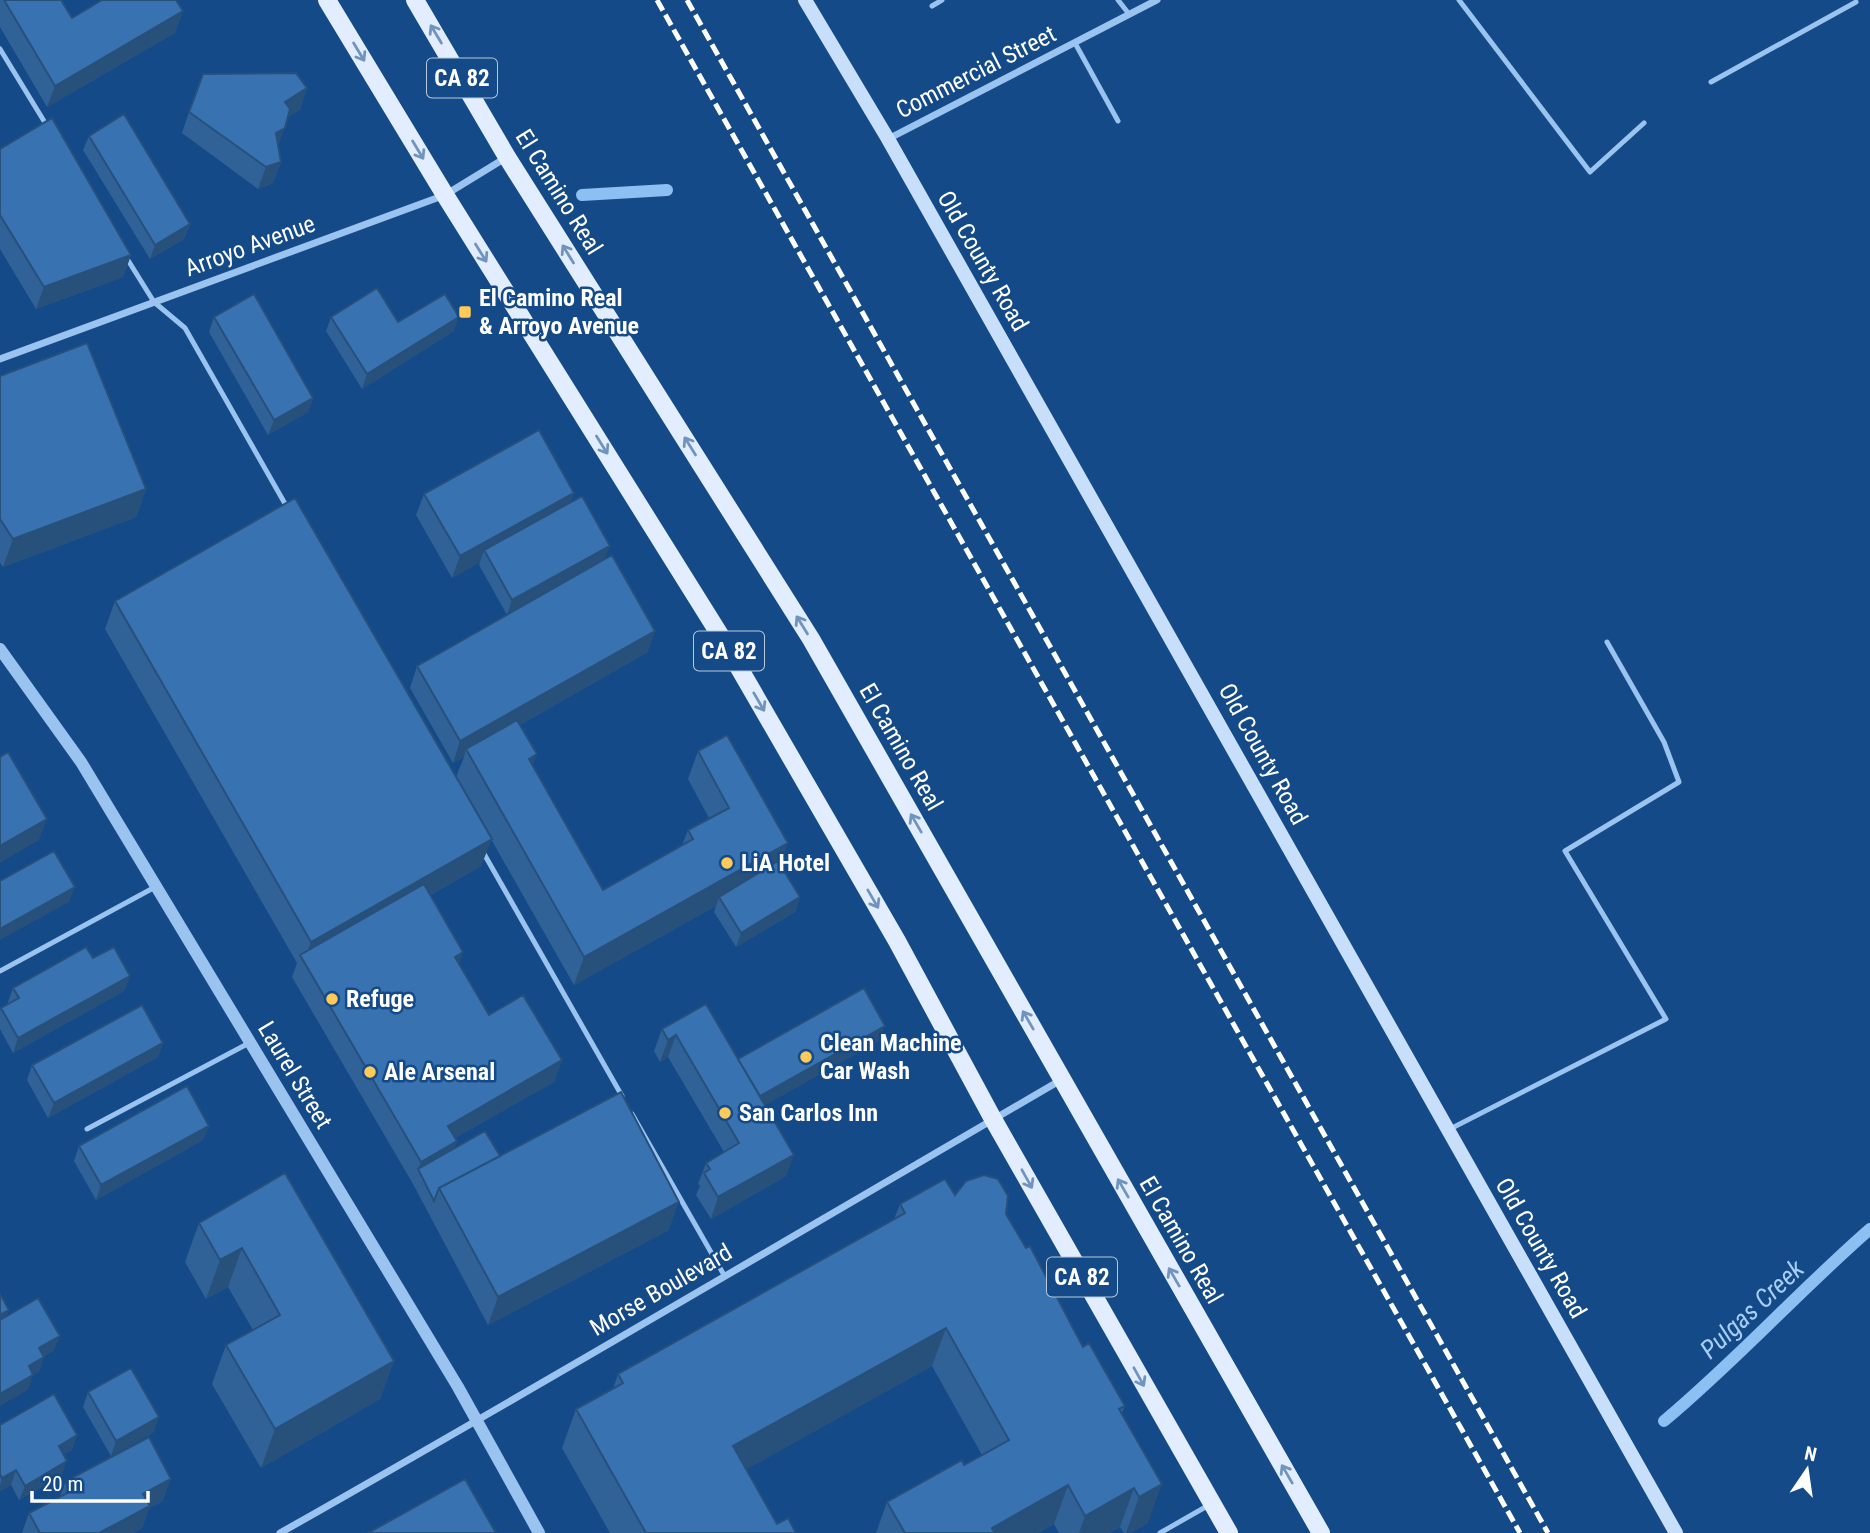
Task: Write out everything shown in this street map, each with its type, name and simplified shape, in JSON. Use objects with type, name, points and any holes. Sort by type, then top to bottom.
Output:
[{"type":"main road","name":"CA 82","points":[[327,0],[445,195],[720,635],[897,942],[993,1119],[1229,1533]]},
{"type":"main road","name":"El Camino Real","points":[[415,0],[507,157],[811,639],[1321,1533]]},
{"type":"main road","name":"Old County Road","points":[[805,0],[888,139],[1676,1533]]},
{"type":"street","name":"Commercial Street","points":[[888,139],[1157,0]]},
{"type":"street","name":"Arroyo Avenue","points":[[0,359],[445,195],[507,157]]},
{"type":"street","name":"Laurel Street","points":[[0,649],[81,762],[157,886],[478,1422],[538,1533]]},
{"type":"street","name":"Morse Boulevard","points":[[280,1533],[478,1422],[724,1275],[1062,1080]]},
{"type":"lane","points":[[932,6],[942,0]]},
{"type":"lane","points":[[1118,0],[1129,15]]},
{"type":"lane","points":[[1459,0],[1590,172],[1644,123]]},
{"type":"lane","points":[[1711,82],[1857,1]]},
{"type":"lane","points":[[1075,43],[1118,121]]},
{"type":"lane","points":[[0,49],[52,135]]},
{"type":"lane","points":[[125,254],[154,302],[185,328],[290,513]]},
{"type":"lane","points":[[1447,1130],[1666,1019],[1565,851],[1679,782],[1664,742],[1607,642]]},
{"type":"lane","points":[[480,847],[724,1275]]},
{"type":"lane","points":[[0,971],[157,886]]},
{"type":"lane","points":[[87,1129],[251,1042]]},
{"type":"lane","points":[[1160,1533],[1212,1503]]},
{"type":"building","points":[[4,0],[61,0],[72,18],[102,0],[176,0],[183,11],[55,86]]},
{"type":"building","points":[[296,73],[307,88],[285,102],[290,109],[285,128],[276,133],[281,162],[266,167],[189,112],[203,74]]},
{"type":"building","points":[[124,114],[190,224],[155,245],[89,136]]},
{"type":"building","points":[[52,118],[131,255],[44,287],[0,215],[0,149]]},
{"type":"building","points":[[377,288],[398,322],[445,294],[459,317],[367,374],[331,317]]},
{"type":"building","points":[[254,294],[313,398],[274,420],[214,317]]},
{"type":"building","points":[[87,343],[146,489],[13,539],[0,519],[0,376]]},
{"type":"building","points":[[539,430],[574,493],[460,556],[424,494]]},
{"type":"building","points":[[582,496],[610,546],[512,600],[484,550]]},
{"type":"building","points":[[295,498],[492,839],[311,942],[115,601]]},
{"type":"building","points":[[612,555],[655,631],[460,741],[417,666]]},
{"type":"building","points":[[517,720],[537,754],[529,759],[603,890],[693,839],[688,830],[729,808],[698,751],[727,735],[788,843],[584,957],[466,749]]},
{"type":"building","points":[[8,752],[47,819],[0,846],[0,757]]},
{"type":"building","points":[[54,851],[75,887],[0,929],[0,881]]},
{"type":"building","points":[[778,861],[800,897],[741,933],[719,897]]},
{"type":"building","points":[[424,884],[463,952],[455,957],[489,1015],[523,995],[562,1060],[448,1126],[457,1141],[421,1162],[300,955]]},
{"type":"building","points":[[86,947],[93,958],[114,947],[130,976],[18,1038],[1,1008],[19,998],[13,988]]},
{"type":"building","name":"Clean Machine Car Wash","points":[[864,988],[885,1026],[760,1096],[738,1059]]},
{"type":"building","points":[[706,1004],[794,1155],[718,1197],[704,1173],[710,1169],[706,1163],[739,1143],[676,1035],[668,1040],[662,1029]]},
{"type":"building","points":[[142,1005],[163,1043],[54,1103],[32,1065]]},
{"type":"building","points":[[187,1086],[209,1126],[101,1185],[79,1146]]},
{"type":"building","points":[[621,1092],[679,1202],[498,1297],[439,1188]]},
{"type":"building","points":[[485,1131],[500,1156],[439,1188],[434,1201],[418,1169]]},
{"type":"building","points":[[285,1173],[394,1361],[275,1429],[226,1345],[280,1315],[242,1248],[220,1260],[199,1223]]},
{"type":"building","points":[[984,1175],[998,1179],[1008,1196],[1006,1214],[1026,1248],[1030,1246],[1083,1347],[1089,1343],[1125,1406],[1119,1409],[1162,1484],[1139,1497],[1134,1488],[1085,1516],[1068,1485],[992,1528],[995,1533],[905,1533],[887,1502],[962,1460],[964,1465],[1009,1440],[946,1328],[733,1446],[777,1524],[788,1518],[796,1533],[646,1533],[576,1409],[623,1383],[618,1374],[905,1213],[900,1204],[945,1179],[955,1195],[966,1181]]},
{"type":"building","points":[[0,1294],[9,1310],[0,1315]]},
{"type":"building","points":[[38,1298],[60,1336],[39,1348],[44,1357],[29,1366],[33,1375],[0,1394],[0,1320]]},
{"type":"building","points":[[131,1368],[159,1417],[116,1441],[88,1392]]},
{"type":"building","points":[[54,1394],[77,1435],[59,1446],[67,1461],[25,1486],[16,1470],[2,1478],[0,1425]]},
{"type":"building","points":[[149,1437],[171,1479],[143,1494],[150,1506],[99,1533],[40,1533],[29,1513],[71,1491],[66,1481]]},
{"type":"building","points":[[465,1479],[496,1533],[368,1533]]},
{"type":"waterway","name":"Pulgas Creek","points":[[582,195],[667,190]]},
{"type":"waterway","name":"Pulgas Creek","points":[[1664,1421],[1870,1229]]},
{"type":"railway","points":[[657,0],[1520,1533]]},
{"type":"railway","points":[[687,0],[1548,1533]]},
{"type":"place","name":"El Camino Real & Arroyo Avenue","points":[[465,312]]},
{"type":"place","name":"LiA Hotel","points":[[727,863]]},
{"type":"place","name":"Refuge","points":[[332,999]]},
{"type":"place","name":"Clean Machine Car Wash","points":[[806,1057]]},
{"type":"place","name":"Ale Arsenal","points":[[370,1072]]},
{"type":"place","name":"San Carlos Inn","points":[[725,1113]]}]
